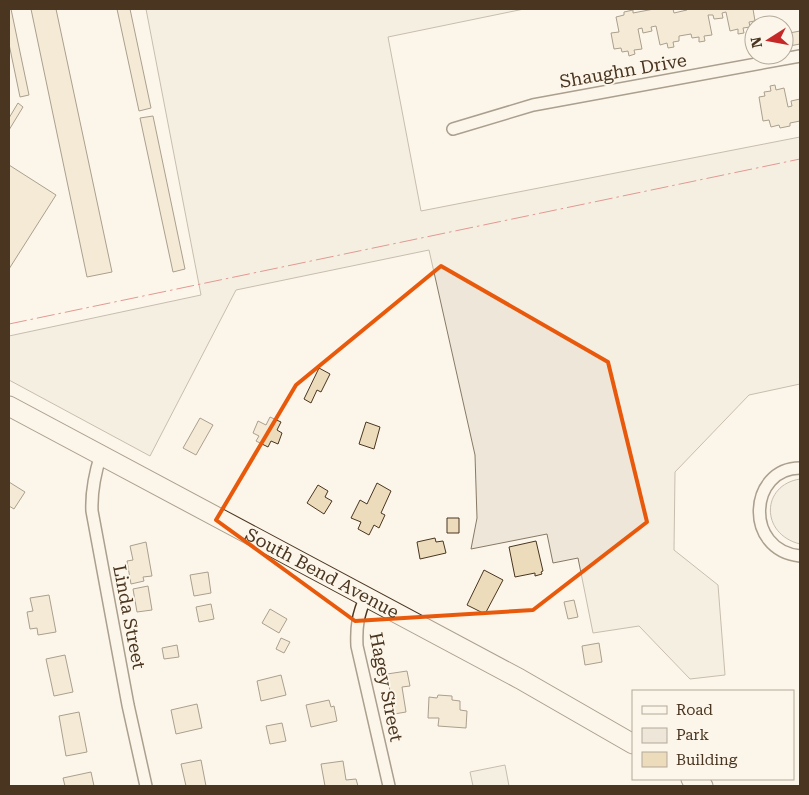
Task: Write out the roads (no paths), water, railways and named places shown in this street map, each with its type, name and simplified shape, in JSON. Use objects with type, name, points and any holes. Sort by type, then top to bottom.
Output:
[{"type":"main road","name":"South Bend Avenue","points":[[9,406],[520,679],[632,743]]},
{"type":"street","name":"Shaughn Drive","points":[[453,129],[533,105],[800,56]]},
{"type":"street","name":"Linda Street","points":[[102,454],[94,475],[91,495],[92,511],[128,704],[146,786]]},
{"type":"street","points":[[800,468],[783,472],[773,480],[765,489],[760,501],[759,514],[761,526],[766,537],[775,547],[786,553],[800,556]]},
{"type":"street","name":"Hagey Street","points":[[366,596],[356,626],[357,646],[390,786]]}]
